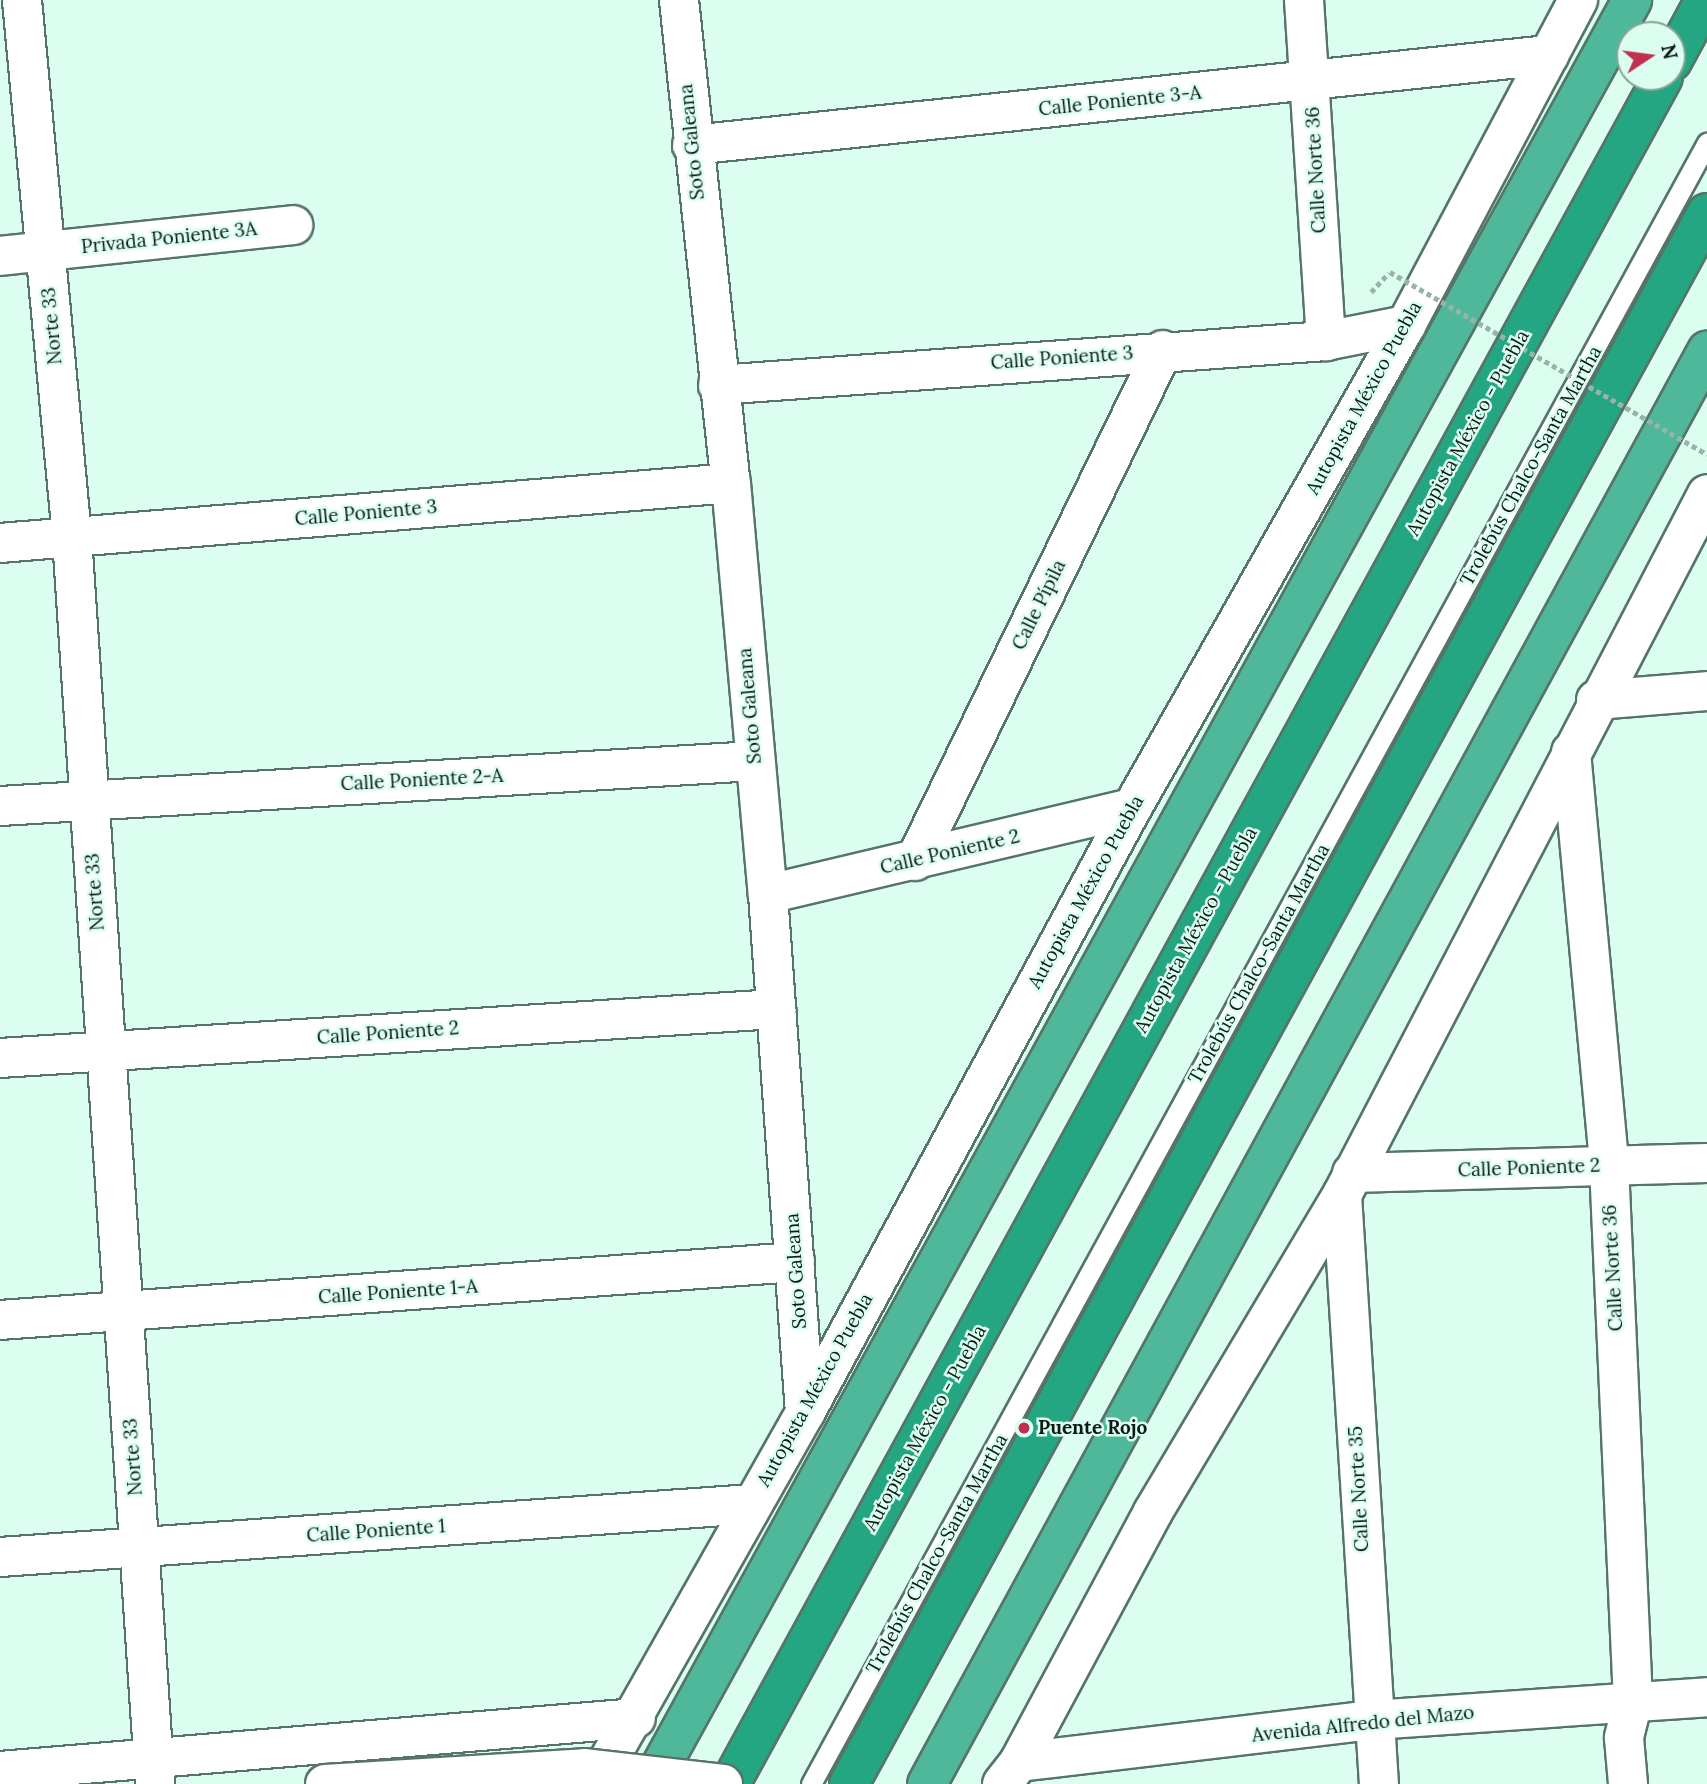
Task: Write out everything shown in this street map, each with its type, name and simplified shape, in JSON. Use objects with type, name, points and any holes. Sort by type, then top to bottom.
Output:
[{"type":"highway","points":[[651,1784],[1632,0]]},
{"type":"highway","points":[[1686,35],[1705,0]]},
{"type":"highway","name":"Autopista México - Puebla","points":[[730,1784],[1655,91]]},
{"type":"highway","points":[[849,1784],[1707,212]]},
{"type":"highway","points":[[927,1784],[1707,351]]},
{"type":"street","name":"Norte 33","points":[[22,0],[72,537],[154,1769]]},
{"type":"street","name":"Soto Galeana","points":[[679,0],[692,145],[731,483],[768,894],[805,1413]]},
{"type":"street","name":"Calle Norte 36","points":[[1304,0],[1326,341]]},
{"type":"street","name":"Autopista México Puebla","points":[[596,1784],[636,1718],[752,1504],[805,1413],[1132,808],[1406,325],[1578,0]]},
{"type":"street","name":"Calle Poniente 3-A","points":[[692,145],[1549,55]]},
{"type":"street","name":"Privada Poniente 3A","points":[[45,252],[293,225]]},
{"type":"street","points":[[0,256],[45,252]]},
{"type":"street","name":"Calle Poniente 3","points":[[718,385],[1163,350],[1326,341],[1406,325]]},
{"type":"street","name":"Calle Pípila","points":[[915,861],[1163,350]]},
{"type":"street","name":"Calle Poniente 3","points":[[0,543],[731,483]]},
{"type":"street","points":[[1010,1773],[1153,1512],[1347,1184],[1596,700],[1707,494]]},
{"type":"street","points":[[1596,700],[1707,691]]},
{"type":"street","name":"Calle Norte 36","points":[[1571,752],[1609,1165],[1633,1702],[1624,1738],[1628,1784]]},
{"type":"street","name":"Calle Poniente 2-A","points":[[0,806],[755,761]]},
{"type":"street","name":"Calle Poniente 2","points":[[768,894],[1132,808]]},
{"type":"street","name":"Calle Poniente 2","points":[[0,1058],[776,1009]]},
{"type":"street","name":"Calle Poniente 2","points":[[1347,1184],[1609,1165],[1707,1163]]},
{"type":"street","name":"Calle Norte 35","points":[[1347,1184],[1378,1784]]},
{"type":"street","name":"Calle Poniente 1-A","points":[[0,1321],[795,1262]]},
{"type":"street","name":"Calle Poniente 1","points":[[0,1557],[752,1504]]},
{"type":"street","name":"Avenida Alfredo del Mazo","points":[[1010,1773],[1373,1720],[1707,1697]]},
{"type":"street","points":[[0,1771],[154,1769],[636,1718]]},
{"type":"street","points":[[325,1784],[586,1768],[723,1784]]},
{"type":"lane","name":"Trolebús Chalco-Santa Martha","points":[[811,1784],[1707,144]]},
{"type":"lane","points":[[836,1784],[1707,192]]},
{"type":"path","points":[[1390,272],[1707,454]]},
{"type":"place","name":"Puente Rojo","points":[[1024,1428]]}]
